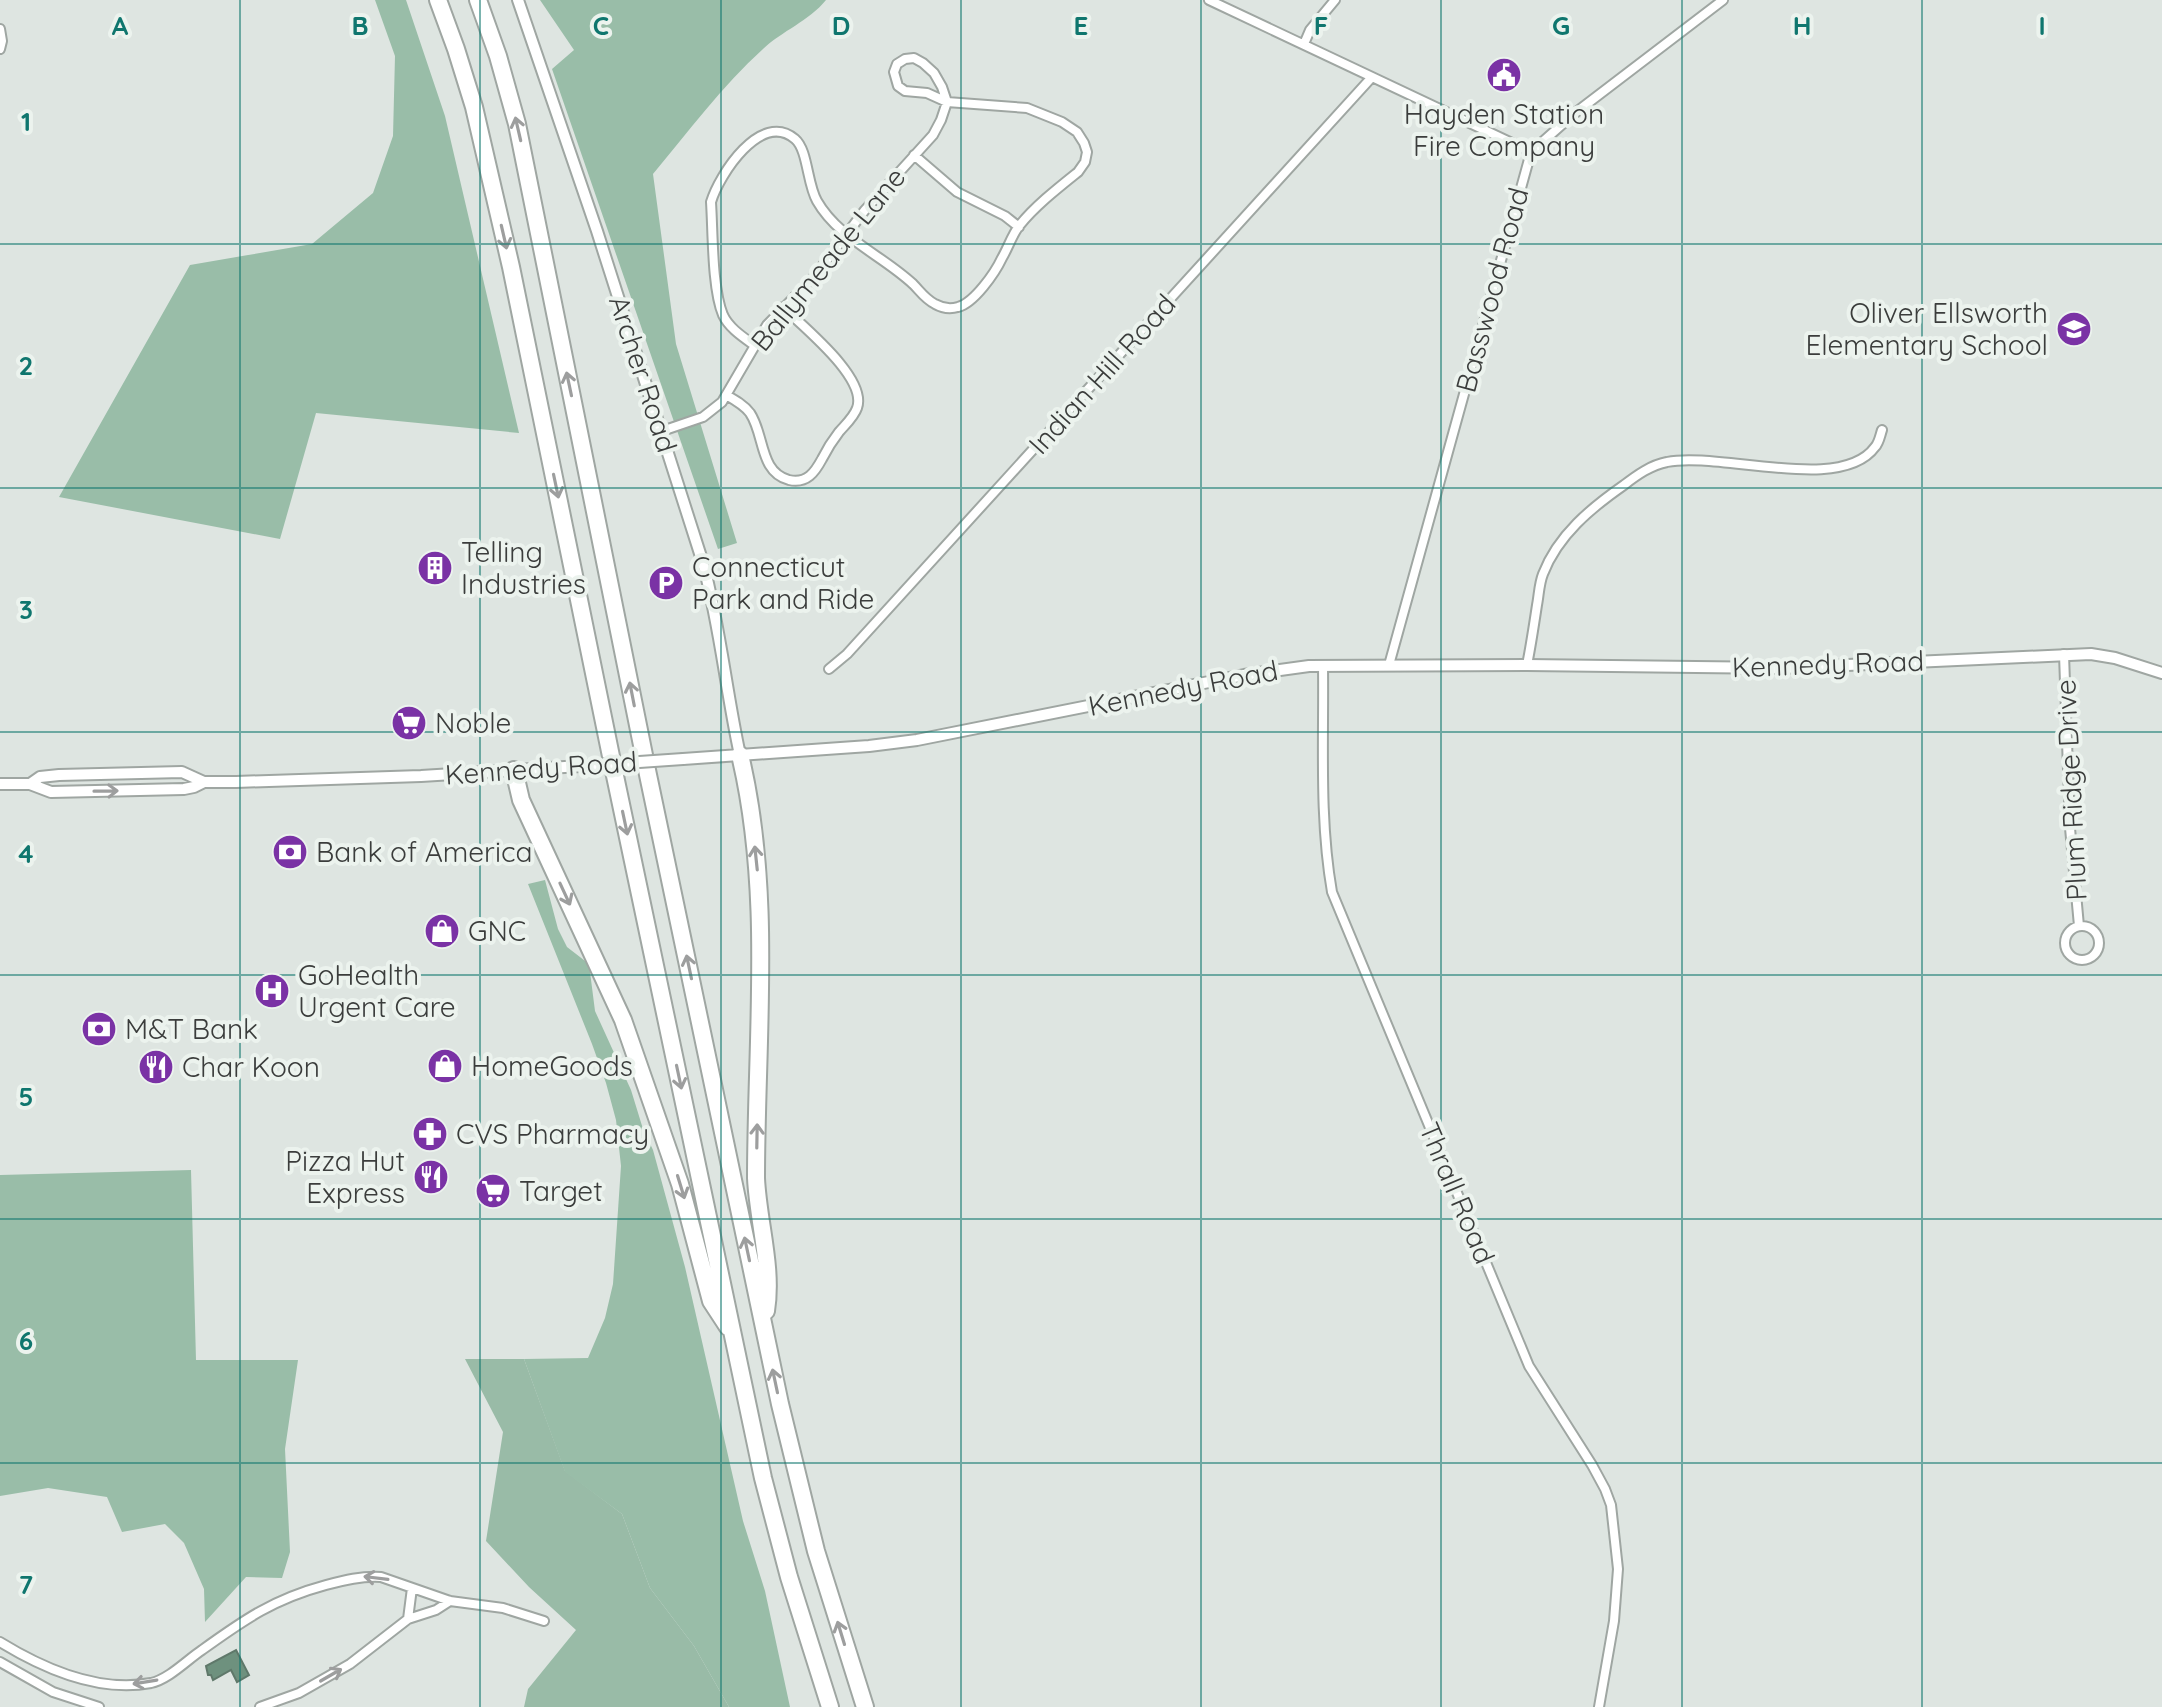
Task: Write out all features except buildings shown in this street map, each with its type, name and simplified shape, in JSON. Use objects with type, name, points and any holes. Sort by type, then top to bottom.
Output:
[{"type":"highway","points":[[438,0],[474,107],[508,253],[731,1332],[771,1510],[830,1707]]},
{"type":"highway","points":[[478,0],[503,75],[522,148],[644,755],[787,1437],[831,1603],[865,1707]]},
{"type":"highway","points":[[740,755],[753,828],[760,906],[756,1178],[768,1278],[763,1325]]},
{"type":"highway","points":[[514,770],[521,800],[623,1020],[680,1184],[711,1301],[731,1332]]},
{"type":"street","name":"Archer Road","points":[[518,0],[662,431],[710,588],[740,755]]},
{"type":"street","points":[[1209,0],[1531,152]]},
{"type":"street","points":[[1304,44],[1310,30],[1335,0]]},
{"type":"street","name":"Basswood Road","points":[[1389,665],[1531,152],[1575,113],[1723,0]]},
{"type":"street","points":[[0,29],[0,49]]},
{"type":"street","points":[[754,345],[739,335],[723,316],[717,290],[711,202],[715,190],[738,155],[766,133],[784,132],[800,144],[815,199],[834,224],[913,284],[925,297],[944,308],[961,307],[979,292],[1000,263],[1019,227],[1085,162],[1087,152],[1084,143],[1077,132],[1062,122],[1027,108],[947,102],[927,93],[905,91],[894,80],[897,64],[914,58],[923,63],[934,73],[947,102]]},
{"type":"street","name":"Indian Hill Road","points":[[829,669],[847,654],[1372,77]]},
{"type":"street","name":"Ballymeade Lane","points":[[662,431],[703,417],[722,402],[767,325],[814,277],[865,210],[933,135],[947,102]]},
{"type":"street","points":[[914,155],[957,192],[1005,216],[1019,227]]},
{"type":"street","points":[[726,395],[750,413],[767,461],[772,469],[789,480],[803,480],[811,476],[856,411],[859,401],[856,389],[837,359],[783,307]]},
{"type":"street","points":[[1527,665],[1542,578],[1553,553],[1571,529],[1600,502],[1644,470],[1667,462],[1698,460],[1809,470],[1833,469],[1866,456],[1876,446],[1882,430]]},
{"type":"street","name":"Plum Ridge Drive","points":[[2064,654],[2069,807],[2079,926]]},
{"type":"street","name":"Kennedy Road","points":[[0,784],[30,784],[51,792],[184,789],[204,782],[373,779],[869,746],[917,740],[1258,673],[1323,665],[1782,668],[2091,654],[2162,673]]},
{"type":"street","name":"Thrall Road","points":[[1323,665],[1324,822],[1332,892],[1529,1366],[1592,1465],[1611,1505],[1618,1569],[1614,1621],[1599,1707]]},
{"type":"street","name":"Kennedy Road","points":[[30,784],[40,777],[51,775],[182,772],[204,782]]},
{"type":"street","name":"Plum Ridge Drive","points":[[2079,926],[2095,931],[2099,942],[2093,956],[2083,961],[2072,958],[2065,948],[2069,932],[2079,926]]},
{"type":"street","points":[[0,1642],[27,1658],[80,1680],[118,1685],[153,1683],[257,1612],[294,1594],[355,1577],[381,1577],[450,1601],[503,1608],[544,1621]]},
{"type":"street","points":[[408,1619],[412,1588]]},
{"type":"street","points":[[260,1707],[299,1693],[350,1664],[408,1619],[436,1610],[450,1601]]},
{"type":"street","points":[[0,1662],[53,1692],[99,1707]]},
{"type":"shaded area","points":[[375,0],[406,0],[445,116],[519,433],[316,413],[280,539],[59,497],[190,265],[312,244],[373,193],[393,136],[395,56]]},
{"type":"shaded area","points":[[540,0],[826,0],[812,14],[770,43],[733,78],[653,174],[676,344],[737,543],[718,549],[552,69],[574,50]]},
{"type":"shaded area","points":[[545,880],[558,929],[567,947],[589,964],[595,1011],[631,1090],[653,1150],[685,1267],[743,1521],[765,1591],[790,1707],[729,1707],[694,1646],[650,1588],[622,1514],[565,1472],[524,1359],[588,1358],[605,1318],[613,1284],[621,1166],[616,1120],[606,1083],[528,884]]},
{"type":"shaded area","points":[[191,1170],[196,1360],[298,1360],[285,1449],[290,1552],[282,1578],[246,1577],[205,1622],[204,1589],[184,1543],[165,1524],[122,1532],[107,1497],[48,1488],[0,1496],[0,1175]]},
{"type":"shaded area","points":[[465,1359],[524,1359],[565,1471],[622,1514],[650,1588],[694,1646],[729,1707],[524,1707],[528,1689],[576,1630],[529,1587],[486,1541],[503,1432]]},
{"type":"shaded area","points":[[236,1650],[249,1675],[237,1682],[231,1670],[213,1680],[206,1666]]},
{"type":"place","name":"Hayden Station Fire Company","points":[[1504,75]]},
{"type":"place","name":"Oliver Ellsworth Elementary School","points":[[2074,329]]},
{"type":"place","name":"Telling Industries","points":[[435,568]]},
{"type":"place","name":"Connecticut Park and Ride","points":[[666,583]]},
{"type":"place","name":"Noble","points":[[409,723]]},
{"type":"place","name":"Bank of America","points":[[290,852]]},
{"type":"place","name":"GNC","points":[[442,931]]},
{"type":"place","name":"GoHealth Urgent Care","points":[[272,991]]},
{"type":"place","name":"M&T Bank","points":[[99,1029]]},
{"type":"place","name":"HomeGoods","points":[[445,1066]]},
{"type":"place","name":"Char Koon","points":[[156,1067]]},
{"type":"place","name":"CVS Pharmacy","points":[[430,1134]]},
{"type":"place","name":"Pizza Hut Express","points":[[431,1177]]},
{"type":"place","name":"Target","points":[[493,1191]]}]
